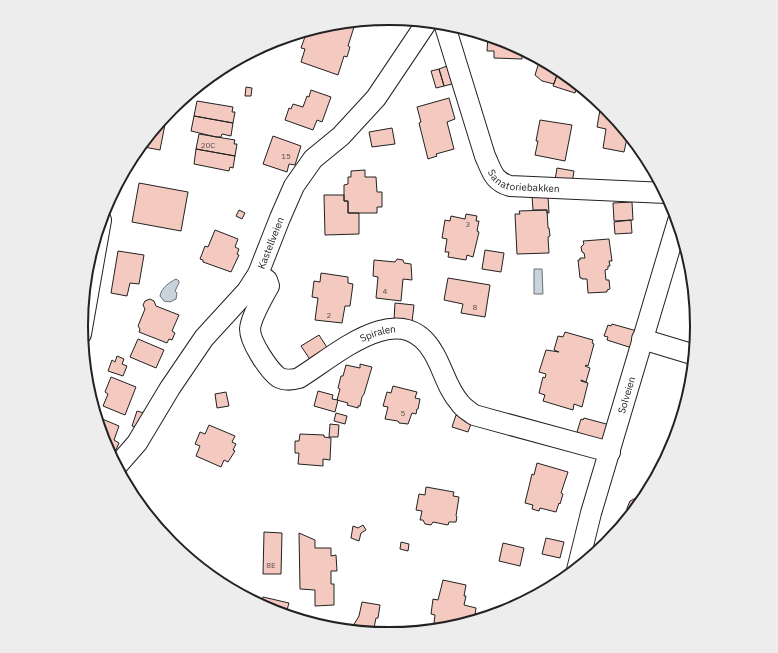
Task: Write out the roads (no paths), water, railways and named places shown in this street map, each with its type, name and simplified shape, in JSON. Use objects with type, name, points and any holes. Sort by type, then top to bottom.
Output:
[{"type":"street","name":"Kastellveien","points":[[120,462],[137,443],[170,388],[204,338],[247,291],[258,274],[294,186],[313,159],[341,136],[376,98],[423,28]]},
{"type":"street","name":"Sanatoriebakken","points":[[446,31],[485,156],[494,174],[501,183],[510,186],[659,193]]},
{"type":"street","name":"Solveien","points":[[589,552],[591,513],[675,232]]},
{"type":"street","name":"Spiralen","points":[[258,274],[267,280],[269,286],[253,318],[250,329],[257,351],[278,376],[289,380],[299,378],[353,343],[372,333],[388,328],[404,330],[416,334],[425,341],[433,351],[453,394],[460,404],[474,415],[610,452]]},
{"type":"street","points":[[642,339],[689,353]]}]
